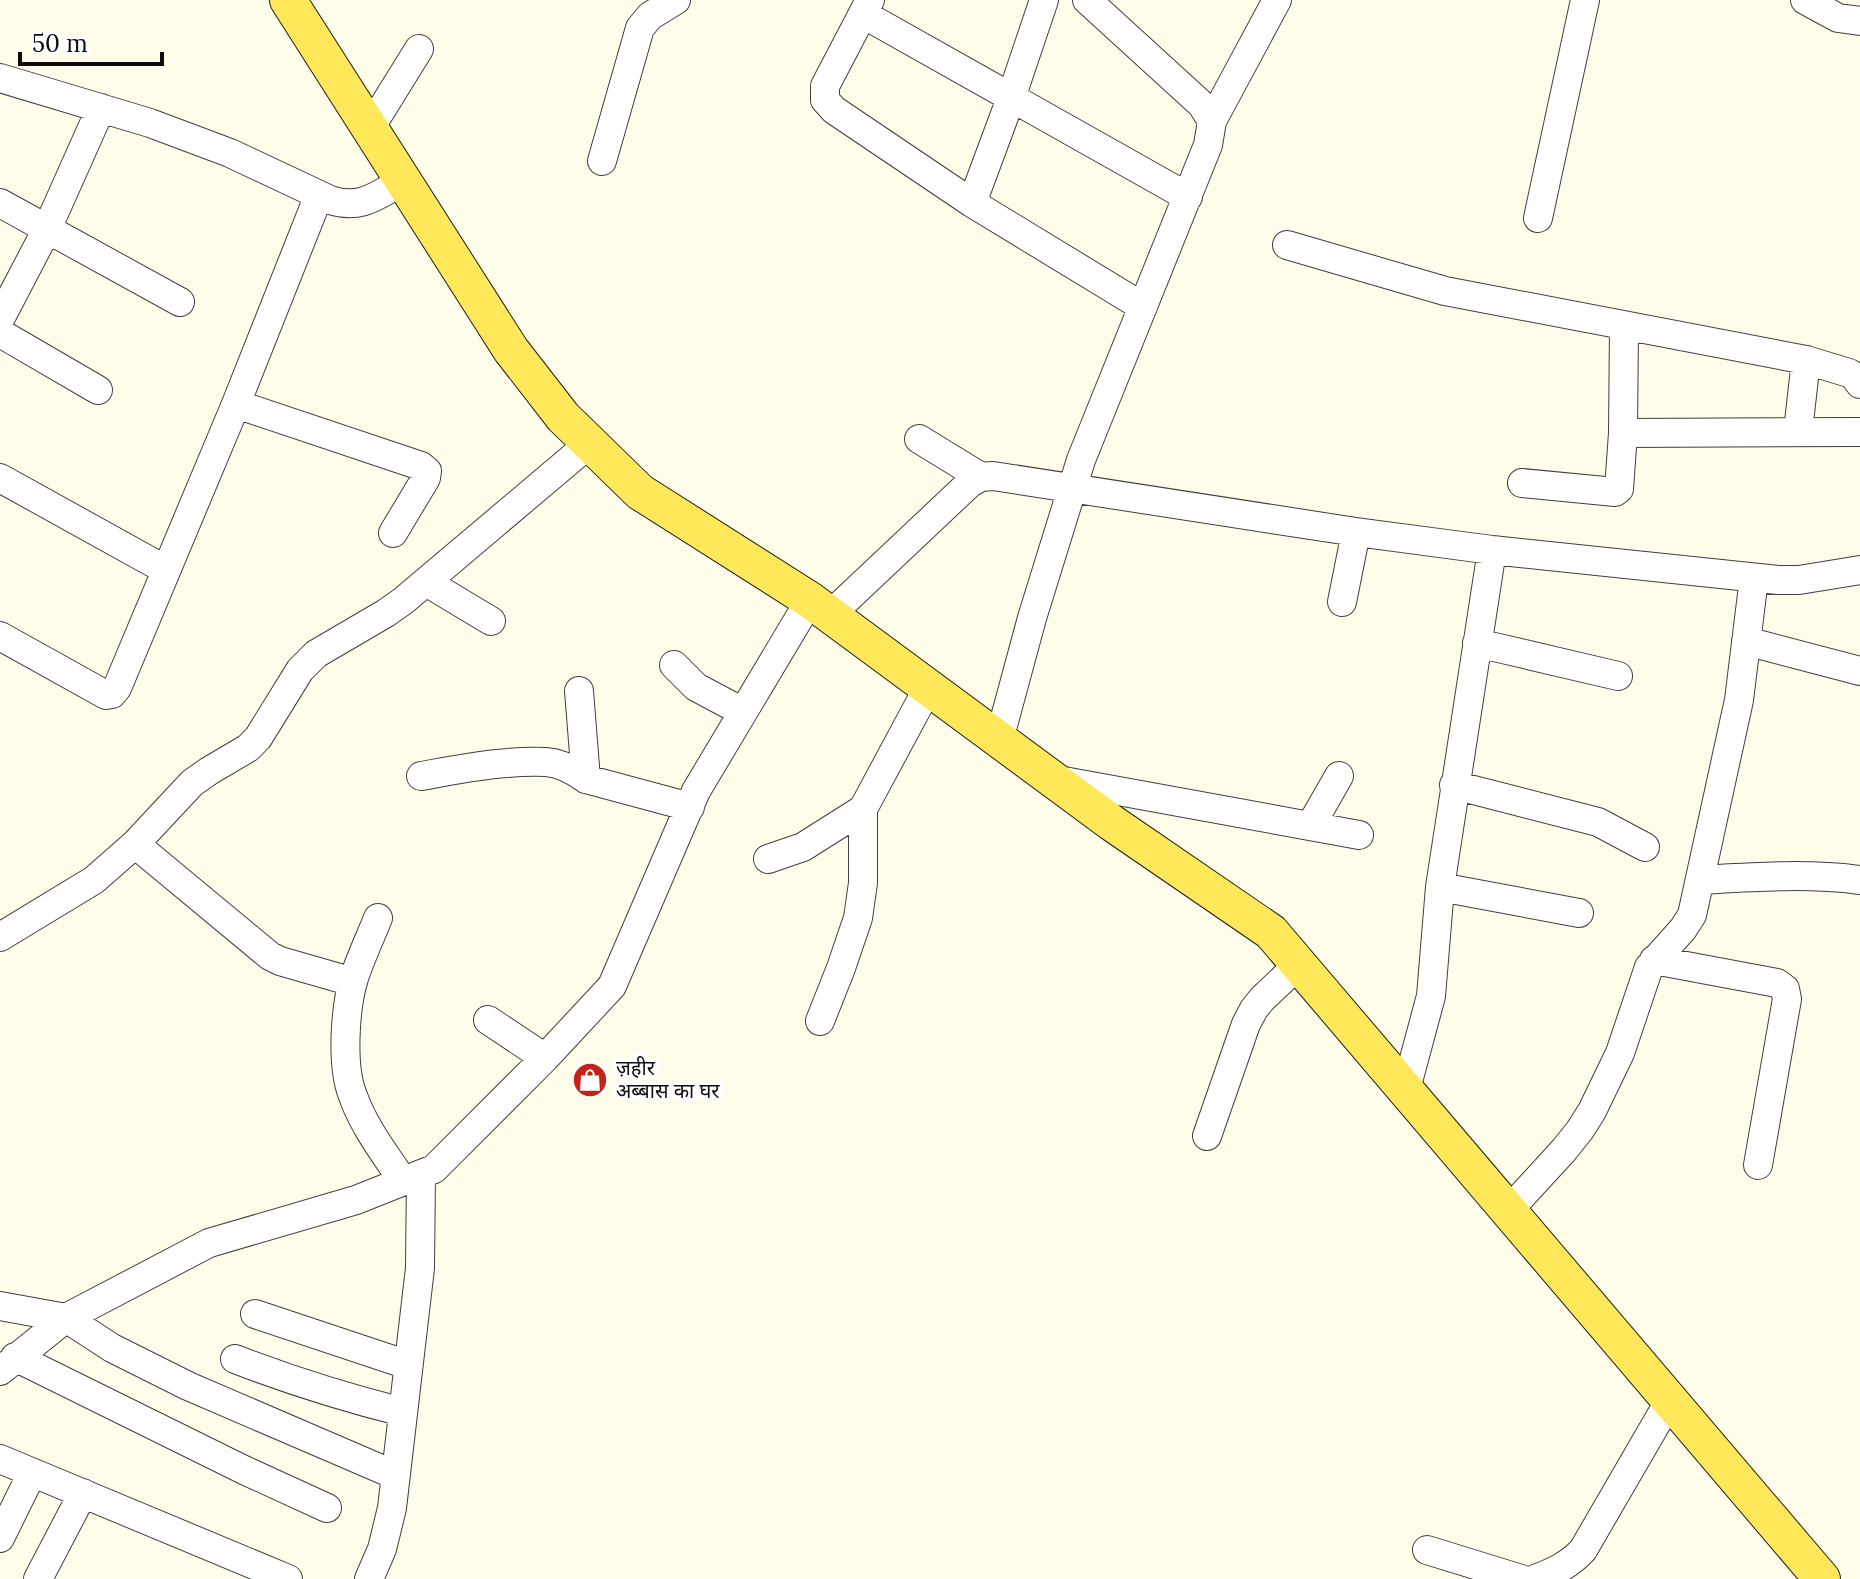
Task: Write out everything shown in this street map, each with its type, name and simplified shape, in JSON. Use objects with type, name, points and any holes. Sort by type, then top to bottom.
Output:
[{"type":"main road","points":[[288,0],[511,350],[563,417],[640,492],[820,608],[1112,823],[1271,932],[1822,1579]]},
{"type":"street","points":[[602,161],[640,28],[650,16],[676,0]]},
{"type":"street","points":[[972,203],[1044,0]]},
{"type":"street","points":[[1087,0],[1202,105],[1212,121]]},
{"type":"street","points":[[999,740],[1032,618],[1081,460],[1188,197],[1208,145],[1212,121],[1277,0]]},
{"type":"street","points":[[1538,218],[1585,0]]},
{"type":"street","points":[[1805,0],[1838,18],[1860,21]]},
{"type":"street","points":[[1143,307],[972,203],[834,110],[825,100],[825,86],[866,7],[1011,98],[1188,197]]},
{"type":"street","points":[[370,128],[419,49]]},
{"type":"street","points":[[0,78],[150,123],[230,153],[343,204],[366,202],[403,181]]},
{"type":"street","points":[[0,319],[47,229],[101,108]]},
{"type":"street","points":[[0,636],[106,695],[117,688],[236,404],[319,195]]},
{"type":"street","points":[[0,203],[180,302]]},
{"type":"street","points":[[1287,245],[1445,291],[1806,360],[1849,373],[1860,384]]},
{"type":"street","points":[[1522,483],[1617,492],[1619,489],[1624,326]]},
{"type":"street","points":[[0,333],[98,390]]},
{"type":"street","points":[[1798,431],[1806,360]]},
{"type":"street","points":[[236,404],[421,466],[427,471],[426,478],[393,533]]},
{"type":"street","points":[[1623,433],[1860,432]]},
{"type":"street","points":[[919,439],[981,477]]},
{"type":"street","points":[[0,937],[94,880],[135,844],[192,783],[248,748],[258,738],[300,670],[316,654],[386,613],[590,443]]},
{"type":"street","points":[[327,1508],[8,1364],[66,1318],[209,1243],[356,1200],[434,1169],[612,986],[696,791],[743,712],[820,608],[970,483],[981,477],[993,476],[1356,532],[1754,578],[1799,580],[1860,570]]},
{"type":"street","points":[[0,478],[166,570]]},
{"type":"street","points":[[1342,602],[1356,532]]},
{"type":"street","points":[[1406,1089],[1431,996],[1440,887],[1492,550]]},
{"type":"street","points":[[1509,1210],[1564,1150],[1592,1111],[1620,1053],[1646,974],[1654,960],[1689,922],[1739,700],[1754,578]]},
{"type":"street","points":[[426,582],[491,621]]},
{"type":"street","points":[[1746,641],[1860,671]]},
{"type":"street","points":[[1477,643],[1618,676]]},
{"type":"street","points":[[674,665],[696,687],[743,712]]},
{"type":"street","points":[[820,1021],[858,918],[863,883],[863,809],[928,688]]},
{"type":"street","points":[[579,691],[586,779]]},
{"type":"street","points":[[421,776],[485,765],[548,762],[575,771],[586,779],[690,807]]},
{"type":"street","points":[[1311,825],[1339,776]]},
{"type":"street","points":[[1053,780],[1359,835]]},
{"type":"street","points":[[1454,785],[1598,822],[1645,847]]},
{"type":"street","points":[[768,859],[803,847],[863,809]]},
{"type":"street","points":[[135,844],[270,956],[353,982]]},
{"type":"street","points":[[1700,880],[1779,875],[1860,880]]},
{"type":"street","points":[[1440,887],[1579,913]]},
{"type":"street","points":[[369,1579],[382,1549],[392,1508],[420,1268],[412,1177],[366,1125],[352,1095],[346,1070],[345,1048],[353,982],[378,918]]},
{"type":"street","points":[[1654,960],[1777,983],[1785,989],[1787,999],[1758,1165]]},
{"type":"street","points":[[1207,1136],[1254,1009],[1299,964]]},
{"type":"street","points":[[488,1020],[545,1058]]},
{"type":"street","points":[[0,1306],[66,1318],[112,1348],[188,1386],[395,1475]]},
{"type":"street","points":[[255,1314],[408,1365]]},
{"type":"street","points":[[235,1359],[288,1380],[403,1412]]},
{"type":"street","points":[[1535,1579],[1574,1560],[1583,1550],[1670,1400]]},
{"type":"street","points":[[0,1459],[288,1579]]},
{"type":"street","points":[[0,1538],[32,1473]]},
{"type":"street","points":[[38,1579],[83,1493]]},
{"type":"street","points":[[1427,1550],[1521,1579]]},
{"type":"place","name":"ज़हीर अब्बास का घर","points":[[590,1080]]}]
